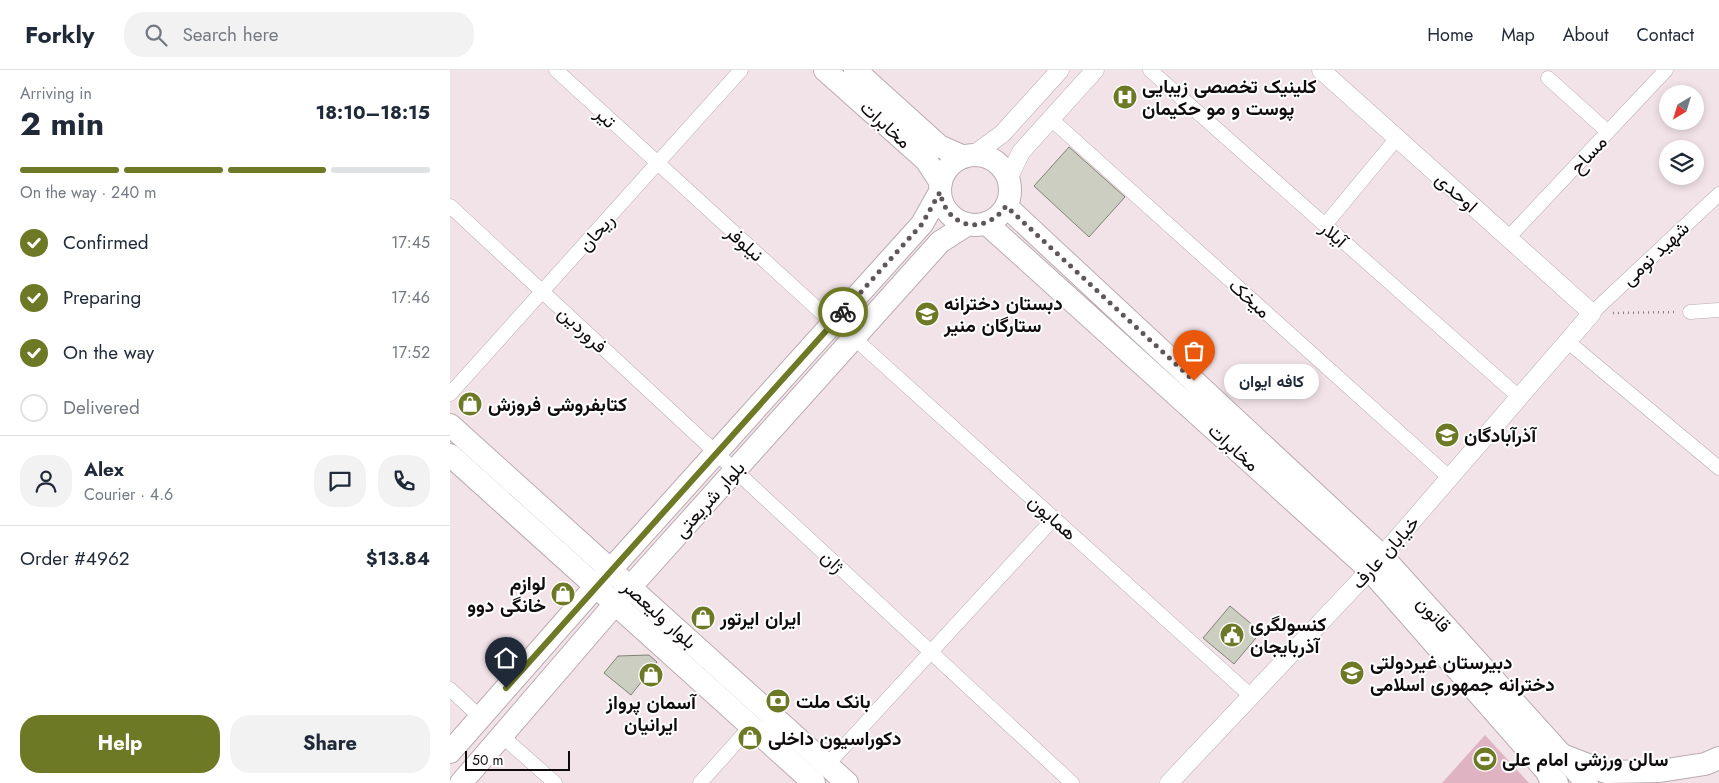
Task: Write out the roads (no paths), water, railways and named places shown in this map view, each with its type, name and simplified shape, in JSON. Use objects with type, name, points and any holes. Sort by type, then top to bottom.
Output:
[{"type":"main road","name":"مخابرات","points":[[826,70],[926,160],[940,187]]},
{"type":"main road","name":"مخابرات","points":[[854,70],[939,146],[968,156]]},
{"type":"main road","points":[[968,156],[982,156],[998,164],[1008,179],[1009,198],[1006,206],[994,220],[977,224],[952,216],[942,201],[940,187],[949,166],[968,156]]},
{"type":"main road","name":"بلوار شریعتى","points":[[450,752],[603,578],[922,224],[940,187]]},
{"type":"main road","name":"مخابرات","points":[[1006,206],[1376,563]]},
{"type":"main road","name":"مخابرات","points":[[977,224],[1376,563]]},
{"type":"main road","name":"بلوار شریعتى","points":[[461,783],[622,595],[940,242],[977,224]]},
{"type":"main road","name":"بلوار ولیعصر","points":[[450,425],[603,578]]},
{"type":"main road","name":"بلوار ولیعصر","points":[[450,455],[795,736],[847,783]]},
{"type":"main road","name":"قانون","points":[[1376,563],[1587,783]]},
{"type":"main road","name":"قانون","points":[[1376,563],[1552,779]]},
{"type":"main road","name":"بلوار ولیعصر","points":[[622,595],[751,726],[814,783]]},
{"type":"main road","points":[[780,753],[795,736]]},
{"type":"main road","points":[[1562,755],[1606,772],[1660,771],[1705,764],[1719,758]]},
{"type":"street","name":"تیر","points":[[556,70],[657,164]]},
{"type":"street","name":"ریحان","points":[[450,394],[741,70]]},
{"type":"street","points":[[968,156],[1002,134],[1060,70]]},
{"type":"street","points":[[1008,179],[1021,152],[1095,70]]},
{"type":"street","name":"آیلار","points":[[1150,70],[1519,398]]},
{"type":"street","name":"اوحدی","points":[[1322,70],[1592,313]]},
{"type":"street","name":"مساح","points":[[1508,238],[1666,70]]},
{"type":"street","points":[[1548,78],[1608,132]]},
{"type":"street","name":"میخک","points":[[1051,119],[1450,478]]},
{"type":"street","points":[[1325,226],[1397,138]]},
{"type":"street","name":"نیلوفر","points":[[657,164],[833,323]]},
{"type":"street","name":"شهید نومی","points":[[1592,313],[1719,194]]},
{"type":"street","name":"فروردین","points":[[450,206],[735,470]]},
{"type":"street","points":[[1690,312],[1719,310]]},
{"type":"street","name":"خیابان عارف","points":[[1169,783],[1376,563],[1592,313]]},
{"type":"street","name":"همایون","points":[[854,338],[1251,696]]},
{"type":"street","points":[[1567,341],[1719,468]]},
{"type":"street","name":"ژان","points":[[735,470],[1072,783]]},
{"type":"street","points":[[827,765],[1054,518]]},
{"type":"street","points":[[450,689],[480,717]]},
{"type":"street","points":[[700,783],[751,726]]},
{"type":"street","points":[[502,736],[555,783]]},
{"type":"place","name":"کلینیک تخصصی زیبایی پوست و مو حکیمان","points":[[1125,97]]},
{"type":"place","name":"دبستان دخترانه ستارگان منیر","points":[[927,314]]},
{"type":"place","name":"کافه ایوان","points":[[1194,381]]},
{"type":"place","name":"کتابفروشی فروزش","points":[[470,404]]},
{"type":"place","name":"آذرآبادگان","points":[[1447,435]]},
{"type":"place","name":"لوازم خانگی دوو","points":[[563,594]]},
{"type":"place","name":"ایران ایرتور","points":[[703,618]]},
{"type":"place","name":"کنسولگری آذربایجان","points":[[1232,635]]},
{"type":"place","name":"دبیرستان غیردولتی دخترانه جمهوری اسلامی","points":[[1352,673]]},
{"type":"place","name":"آسمان پرواز ایرانیان","points":[[651,675]]},
{"type":"place","name":"بانک ملت","points":[[778,701]]},
{"type":"place","name":"دکوراسیون داخلی","points":[[750,738]]},
{"type":"place","name":"سالن ورزشی امام علی","points":[[1485,759]]}]
